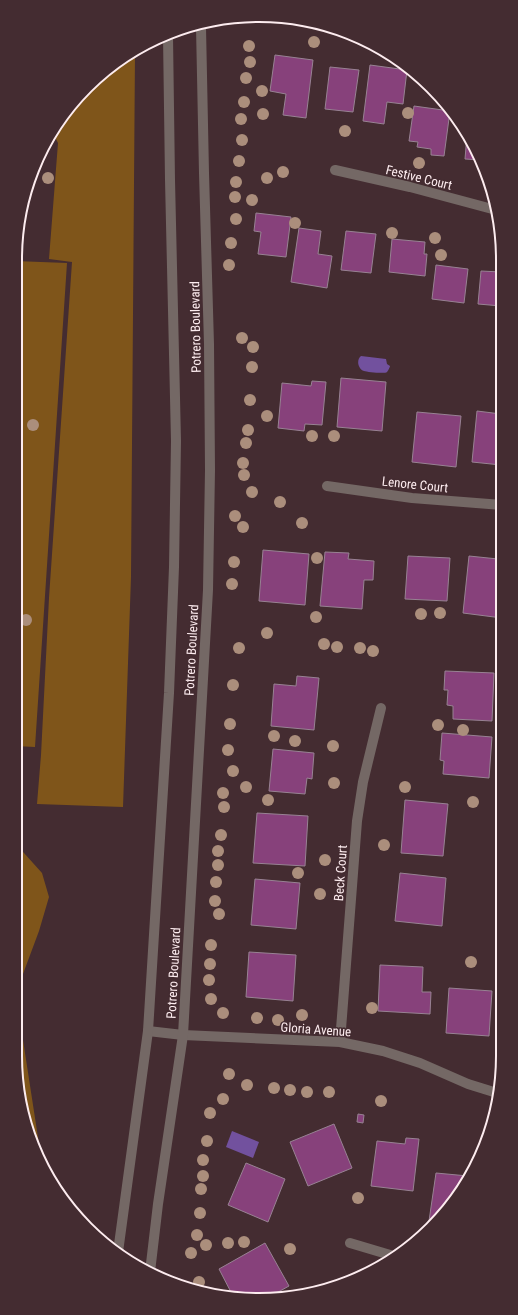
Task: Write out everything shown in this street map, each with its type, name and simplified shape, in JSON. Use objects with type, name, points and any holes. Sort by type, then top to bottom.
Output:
[{"type":"street","name":"Potrero Boulevard","points":[[151,1267],[158,1204],[183,1035],[208,590],[210,470],[209,344],[201,29]]},
{"type":"street","name":"Potrero Boulevard","points":[[119,1247],[148,1031],[169,693],[174,567],[176,441],[168,40]]},
{"type":"street","name":"Festive Court","points":[[335,170],[410,187],[490,208]]},
{"type":"street","name":"Lenore Court","points":[[327,486],[412,498],[496,505]]},
{"type":"street","name":"Beck Court","points":[[340,1042],[357,821],[363,782],[381,708]]},
{"type":"street","name":"Gloria Avenue","points":[[148,1031],[183,1035],[340,1042],[383,1051],[420,1063],[468,1084],[493,1092]]},
{"type":"street","points":[[350,1243],[389,1254]]},
{"type":"shaded area","points":[[135,57],[131,577],[123,807],[37,804],[49,598],[72,262],[49,259],[58,143],[55,138],[62,127],[91,91],[115,71]]},
{"type":"shaded area","points":[[22,261],[67,263],[35,747],[22,746]]},
{"type":"shaded area","points":[[361,356],[386,359],[387,364],[390,367],[386,373],[364,371],[358,364]]},
{"type":"shaded area","points":[[22,851],[42,873],[49,897],[39,931],[22,977]]},
{"type":"shaded area","points":[[22,1021],[23,1040],[39,1144],[30,1117],[24,1087]]},
{"type":"shaded area","points":[[232,1131],[259,1142],[253,1158],[226,1147]]},
{"type":"building","points":[[275,55],[313,60],[306,118],[283,115],[286,94],[270,91]]},
{"type":"building","points":[[370,65],[400,69],[407,74],[403,104],[387,102],[384,124],[363,121]]},
{"type":"building","points":[[330,67],[359,70],[353,112],[325,109]]},
{"type":"building","points":[[414,106],[443,110],[449,118],[444,156],[431,155],[431,149],[417,147],[418,142],[409,141]]},
{"type":"building","points":[[466,144],[474,160],[465,159]]},
{"type":"building","points":[[256,213],[291,217],[286,257],[258,254],[261,232],[254,231]]},
{"type":"building","points":[[299,228],[321,231],[318,254],[332,256],[327,288],[291,282]]},
{"type":"building","points":[[346,231],[376,234],[371,273],[341,270]]},
{"type":"building","points":[[392,239],[425,242],[424,254],[427,254],[425,276],[389,272]]},
{"type":"building","points":[[436,265],[468,269],[464,303],[432,299]]},
{"type":"building","points":[[481,271],[496,272],[496,306],[478,304]]},
{"type":"building","points":[[341,378],[386,382],[382,431],[337,427]]},
{"type":"building","points":[[312,381],[326,382],[322,425],[305,424],[304,431],[278,428],[282,383],[311,386]]},
{"type":"building","points":[[477,411],[496,413],[496,464],[472,462]]},
{"type":"building","points":[[417,412],[461,416],[456,467],[412,462]]},
{"type":"building","points":[[263,550],[309,554],[305,605],[259,601]]},
{"type":"building","points":[[325,552],[349,553],[348,559],[374,561],[373,580],[364,580],[362,609],[320,606]]},
{"type":"building","points":[[408,556],[450,558],[447,601],[405,599]]},
{"type":"building","points":[[469,556],[496,559],[496,617],[463,613]]},
{"type":"building","points":[[445,671],[494,673],[492,721],[453,719],[453,706],[447,705],[448,690],[444,690]]},
{"type":"building","points":[[297,676],[319,678],[314,730],[271,726],[274,684],[296,686]]},
{"type":"building","points":[[442,733],[492,737],[489,778],[443,774],[444,761],[440,760]]},
{"type":"building","points":[[273,749],[314,753],[312,779],[307,778],[305,794],[269,791]]},
{"type":"building","points":[[405,800],[448,804],[443,856],[401,853]]},
{"type":"building","points":[[257,813],[308,816],[305,866],[253,863]]},
{"type":"building","points":[[400,873],[446,878],[442,926],[395,921]]},
{"type":"building","points":[[255,879],[300,883],[296,929],[251,925]]},
{"type":"building","points":[[249,952],[296,955],[293,1001],[246,997]]},
{"type":"building","points":[[380,965],[423,967],[422,992],[431,992],[430,1014],[378,1011]]},
{"type":"building","points":[[449,988],[492,991],[489,1036],[446,1033]]},
{"type":"building","points":[[358,1114],[364,1115],[363,1123],[357,1122]]},
{"type":"building","points":[[334,1124],[352,1168],[308,1186],[290,1142]]},
{"type":"building","points":[[406,1138],[419,1139],[413,1191],[371,1186],[377,1141],[405,1144]]},
{"type":"building","points":[[246,1163],[285,1179],[268,1222],[228,1205]]},
{"type":"building","points":[[436,1173],[463,1176],[447,1200],[429,1221]]},
{"type":"building","points":[[265,1243],[289,1286],[279,1292],[259,1293],[230,1291],[219,1269]]}]
